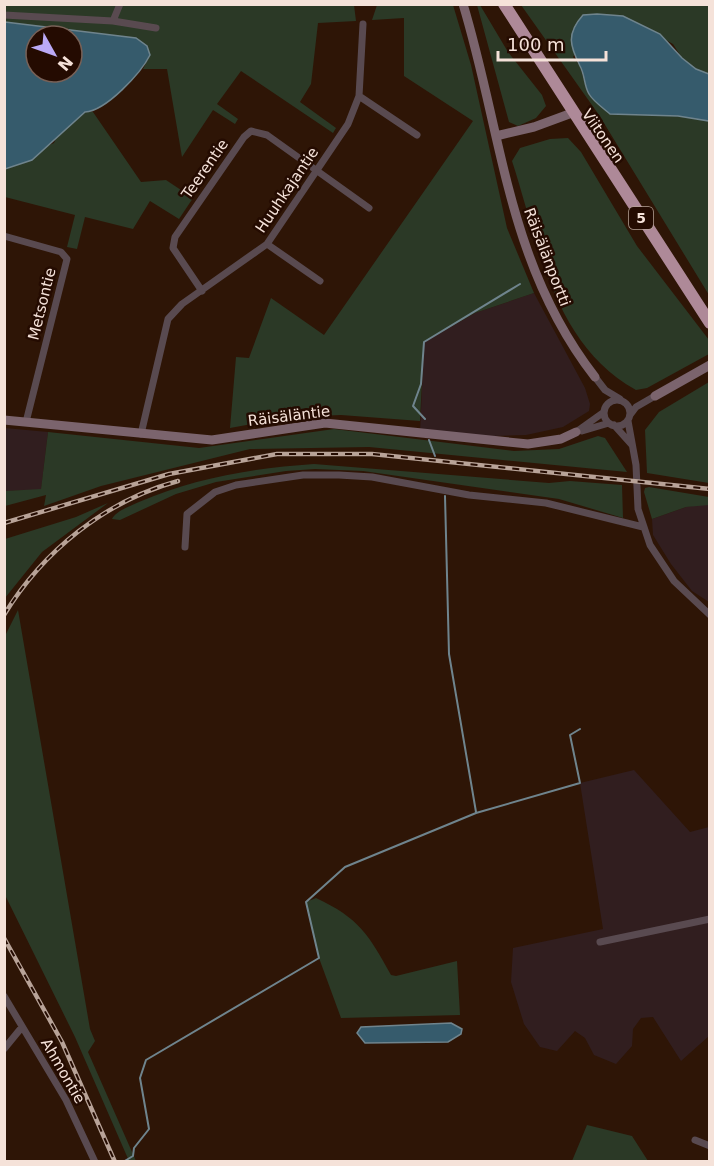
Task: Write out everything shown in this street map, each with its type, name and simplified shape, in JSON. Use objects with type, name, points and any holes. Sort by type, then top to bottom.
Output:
[{"type":"highway","name":"5","points":[[504,4],[572,113]]},
{"type":"highway","name":"Viitonen","points":[[572,113],[710,323]]},
{"type":"street","points":[[113,21],[120,4]]},
{"type":"street","points":[[463,4],[496,136]]},
{"type":"street","points":[[4,15],[113,21],[156,28]]},
{"type":"street","name":"Huuhkajantie","points":[[141,434],[168,319],[173,312],[267,244],[348,124],[360,96],[363,24]]},
{"type":"street","points":[[360,96],[417,135]]},
{"type":"street","name":"Viitonen","points":[[496,136],[534,127],[572,113]]},
{"type":"street","name":"Teerentie","points":[[202,291],[173,248],[175,237],[244,137],[251,131],[259,132],[317,170]]},
{"type":"street","name":"Räisälänportti","points":[[496,136],[516,224],[545,297],[558,326],[595,377]]},
{"type":"street","points":[[317,170],[369,208]]},
{"type":"street","name":"Metsontie","points":[[4,236],[61,252],[67,259],[26,422]]},
{"type":"street","points":[[267,244],[320,281]]},
{"type":"street","points":[[576,432],[611,424],[621,425],[636,407],[710,364]]},
{"type":"street","points":[[595,377],[605,390],[624,401],[634,448],[638,509],[654,551],[674,581],[710,615]]},
{"type":"street","points":[[595,377],[605,399],[605,410],[611,424],[634,448]]},
{"type":"street","points":[[576,432],[605,410],[614,400],[635,403],[655,396]]},
{"type":"street","name":"Räisäläntie","points":[[4,420],[212,440],[325,423],[528,444],[561,439],[576,432]]},
{"type":"street","points":[[185,547],[187,514],[215,492],[255,481],[303,474],[372,477],[469,495],[546,503],[643,527]]},
{"type":"street","points":[[600,942],[710,919]]},
{"type":"street","name":"Ahmontie","points":[[4,996],[66,1100],[95,1161]]},
{"type":"street","points":[[4,1049],[22,1027]]},
{"type":"street","points":[[695,1140],[710,1146]]},
{"type":"shaded area","points":[[534,293],[585,388],[590,404],[589,411],[563,427],[526,435],[462,437],[420,433],[424,342],[475,313]]},
{"type":"shaded area","points":[[5,428],[48,432],[41,490],[5,491]]},
{"type":"shaded area","points":[[709,505],[709,602],[692,591],[671,564],[653,535],[652,519],[686,507]]},
{"type":"shaded area","points":[[634,770],[690,832],[709,827],[709,1036],[681,1061],[653,1017],[641,1018],[633,1029],[632,1046],[616,1064],[594,1055],[585,1038],[575,1031],[557,1051],[540,1047],[524,1024],[511,982],[513,948],[603,929],[580,783]]},
{"type":"green space","points":[[4,5],[354,5],[356,21],[318,23],[311,84],[300,102],[336,128],[333,133],[241,71],[217,104],[238,119],[235,124],[213,110],[182,157],[167,69],[143,69],[150,55],[136,38],[84,32],[84,24],[24,24],[5,22]]},
{"type":"green space","points":[[377,5],[453,5],[471,65],[507,228],[534,293],[475,313],[424,342],[420,421],[341,415],[290,417],[230,428],[236,357],[249,358],[271,298],[324,335],[473,121],[404,76],[404,18],[372,20]]},
{"type":"green space","points":[[477,5],[480,5],[508,52],[542,95],[546,106],[536,118],[518,126],[509,122]]},
{"type":"green space","points":[[521,5],[709,5],[709,74],[696,69],[682,58],[673,44],[623,16],[597,14],[573,57],[580,66],[588,94],[610,114],[678,116],[709,121],[709,295],[599,115]]},
{"type":"green space","points":[[85,111],[93,112],[141,182],[166,180],[193,198],[179,219],[150,201],[133,229],[85,217],[77,249],[67,247],[75,215],[5,197],[5,169],[32,160],[45,147],[54,143],[56,138]]},
{"type":"green space","points":[[568,138],[581,152],[637,246],[709,340],[709,354],[647,388],[636,390],[608,370],[585,346],[567,319],[541,258],[512,161],[520,148],[550,139]]},
{"type":"green space","points":[[709,382],[709,483],[647,473],[645,430],[659,412]]},
{"type":"green space","points":[[334,429],[514,451],[559,449],[598,436],[605,438],[627,472],[369,447],[250,449],[101,486],[44,506],[46,495],[5,506],[5,491],[41,489],[48,432],[199,448]]},
{"type":"green space","points":[[314,464],[549,483],[570,481],[622,485],[623,518],[559,499],[363,471],[315,469],[216,482],[176,494],[120,520],[112,519],[120,511],[139,502],[203,480],[247,471]]},
{"type":"green space","points":[[645,488],[709,497],[709,505],[686,507],[652,519],[644,492]]},
{"type":"green space","points":[[108,503],[42,552],[5,598],[5,539],[76,517]]},
{"type":"green space","points":[[18,610],[90,1029],[95,1041],[88,1052],[136,1161],[129,1161],[75,1037],[5,895],[4,638]]},
{"type":"green space","points":[[316,898],[343,913],[361,929],[391,975],[396,976],[457,961],[460,1015],[341,1018],[319,958],[306,902]]},
{"type":"green space","points":[[587,1125],[632,1136],[648,1161],[572,1161]]},
{"type":"water","points":[[583,15],[623,16],[660,34],[682,58],[696,69],[709,74],[709,121],[678,116],[610,114],[596,102],[587,91],[582,69],[571,40],[574,28]]},
{"type":"water","points":[[5,22],[24,24],[24,84],[84,84],[84,32],[136,38],[147,46],[150,55],[122,90],[103,105],[85,112],[32,160],[5,169]]},
{"type":"water","points":[[451,1023],[462,1029],[461,1034],[448,1042],[365,1043],[357,1033],[361,1027]]},
{"type":"waterway","points":[[425,419],[413,406],[421,384],[424,342],[520,284]]},
{"type":"waterway","points":[[429,440],[435,456]]},
{"type":"waterway","points":[[445,496],[449,654],[476,812]]},
{"type":"waterway","points":[[123,1162],[133,1156],[134,1148],[149,1129],[140,1078],[146,1060],[319,958],[306,902],[345,867],[476,813],[580,783],[570,735],[580,729]]},
{"type":"railway","points":[[4,523],[169,474],[277,454],[372,454],[710,489]]},
{"type":"railway","points":[[4,615],[37,570],[78,532],[125,501],[178,481]]},
{"type":"railway","points":[[4,938],[62,1042],[115,1162]]}]
